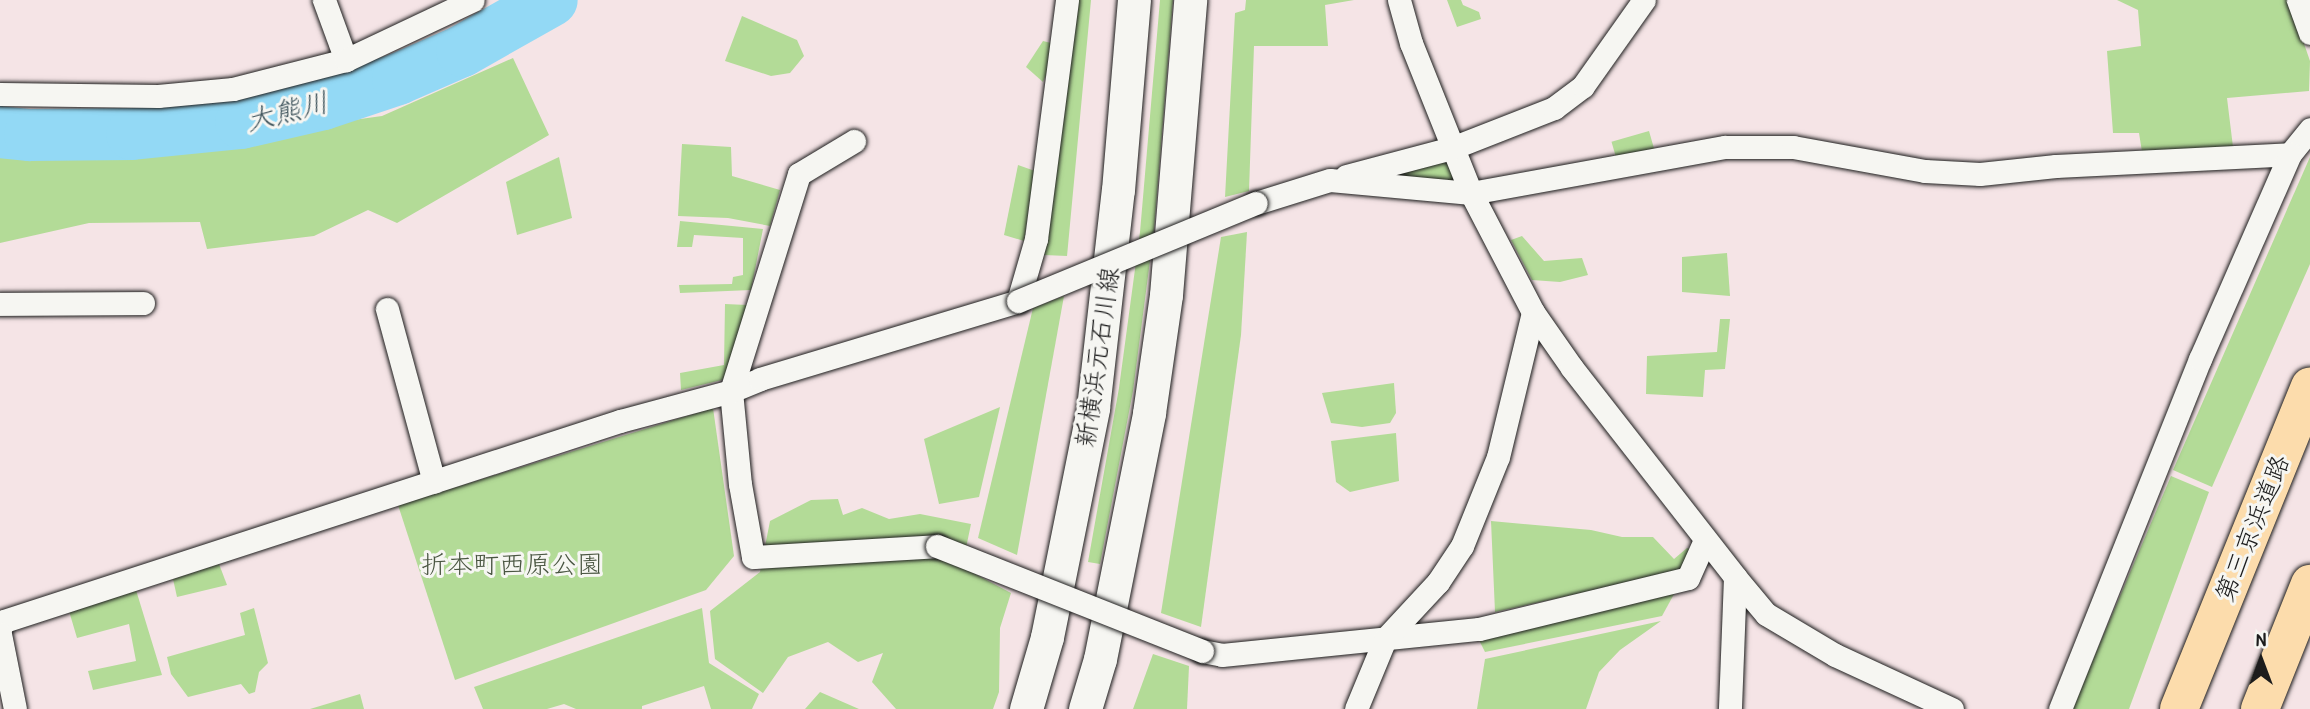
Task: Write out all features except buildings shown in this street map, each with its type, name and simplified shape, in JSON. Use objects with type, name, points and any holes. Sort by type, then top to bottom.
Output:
[{"type":"highway","name":"第三京浜道路","points":[[2179,709],[2310,387]]},
{"type":"highway","points":[[2260,709],[2310,584]]},
{"type":"street","points":[[324,0],[346,60]]},
{"type":"street","points":[[0,94],[158,96],[233,89],[346,60],[473,0]]},
{"type":"street","points":[[1018,301],[1036,239],[1067,0]]},
{"type":"street","name":"新横浜元石川線","points":[[1026,709],[1046,637],[1093,408],[1118,190],[1134,0]]},
{"type":"street","points":[[1085,709],[1100,659],[1149,413],[1166,295],[1190,0]]},
{"type":"street","points":[[1399,0],[1411,43],[1471,193],[1533,312],[1572,368],[1705,540],[1766,614],[1835,655],[1952,709]]},
{"type":"street","points":[[15,709],[0,631],[4,621],[620,421],[731,391],[760,379],[1018,301],[1256,203],[1330,180],[1452,148],[1554,108],[1583,86],[1644,0]]},
{"type":"street","points":[[2298,0],[2310,33]]},
{"type":"street","points":[[2060,709],[2200,359],[2290,154],[2310,129]]},
{"type":"street","points":[[854,141],[799,174],[731,391],[740,484],[752,557],[937,546],[1202,651],[1222,655],[1479,629],[1688,578],[1705,540]]},
{"type":"street","points":[[1330,180],[1471,193],[1725,147],[1793,147],[1925,171],[1980,174],[2056,166],[2290,154]]},
{"type":"street","points":[[0,304],[143,303]]},
{"type":"street","points":[[387,309],[434,482]]},
{"type":"street","points":[[1356,709],[1385,639],[1438,582],[1462,545],[1498,457],[1533,312]]},
{"type":"street","points":[[1730,709],[1735,577]]},
{"type":"green space","points":[[1076,0],[1091,0],[1067,256],[1044,255]]},
{"type":"green space","points":[[1160,0],[1173,0],[1154,230],[1133,391],[1100,564],[1088,562],[1119,388],[1140,232]]},
{"type":"green space","points":[[1246,0],[1354,0],[1325,5],[1328,46],[1254,46],[1249,191],[1225,197],[1235,13],[1245,10]]},
{"type":"green space","points":[[1447,0],[1461,0],[1463,5],[1479,12],[1481,19],[1457,27]]},
{"type":"green space","points":[[2117,0],[2289,0],[2310,61],[2309,91],[2227,98],[2233,147],[2142,152],[2139,133],[2113,133],[2107,51],[2141,46],[2138,10]]},
{"type":"green space","points":[[742,16],[797,40],[804,56],[790,73],[771,76],[725,61]]},
{"type":"green space","points":[[1043,41],[1051,43],[1049,68],[1043,82],[1026,67]]},
{"type":"green space","points":[[513,58],[549,135],[397,223],[368,210],[314,236],[207,249],[200,222],[89,223],[0,243],[0,157],[64,160],[382,116]]},
{"type":"green space","points":[[1649,131],[1654,149],[1617,160],[1612,142]]},
{"type":"green space","points":[[682,144],[731,147],[732,176],[780,190],[770,226],[728,218],[678,216]]},
{"type":"green space","points":[[559,157],[572,218],[517,235],[506,182]]},
{"type":"green space","points":[[1450,157],[1461,182],[1381,177]]},
{"type":"green space","points":[[2310,157],[2310,264],[2212,487],[2173,470]]},
{"type":"green space","points":[[1018,165],[1035,171],[1024,241],[1004,235]]},
{"type":"green space","points":[[680,221],[763,229],[751,290],[680,293],[679,285],[732,284],[733,277],[743,275],[743,238],[694,235],[692,247],[677,247]]},
{"type":"green space","points":[[1247,232],[1241,335],[1201,627],[1161,613],[1221,237]]},
{"type":"green space","points":[[1522,236],[1544,261],[1582,258],[1588,275],[1560,282],[1532,280],[1511,240]]},
{"type":"green space","points":[[1727,253],[1730,296],[1682,292],[1682,257]]},
{"type":"green space","points":[[1064,296],[1017,555],[978,538],[1033,308]]},
{"type":"green space","points":[[725,304],[747,305],[726,379],[681,390],[680,373],[724,365]]},
{"type":"green space","points":[[1720,319],[1730,319],[1725,369],[1705,370],[1703,397],[1646,394],[1647,356],[1717,352]]},
{"type":"green space","points":[[1394,383],[1396,413],[1390,423],[1362,427],[1331,423],[1322,393]]},
{"type":"green space","points":[[1000,407],[979,497],[939,504],[924,439]]},
{"type":"green space","name":"折本町西原公園","points":[[713,408],[734,556],[706,590],[455,680],[398,505]]},
{"type":"green space","points":[[1396,433],[1399,481],[1350,492],[1336,482],[1331,441]]},
{"type":"green space","points":[[2171,476],[2209,492],[2129,709],[2072,709]]},
{"type":"green space","points":[[838,499],[843,515],[862,508],[889,519],[920,514],[971,524],[962,567],[1011,593],[1000,628],[999,692],[993,709],[896,709],[872,682],[883,653],[858,662],[828,642],[788,657],[763,693],[715,659],[710,611],[760,572],[770,521],[811,500]]},
{"type":"green space","points":[[1491,521],[1591,530],[1622,537],[1653,537],[1674,559],[1687,548],[1694,551],[1681,571],[1495,612]]},
{"type":"green space","points":[[219,564],[227,585],[177,597],[173,579]]},
{"type":"green space","points":[[1679,585],[1662,616],[1485,652],[1477,636]]},
{"type":"green space","points":[[136,590],[162,675],[93,690],[88,671],[136,661],[129,624],[77,638],[69,611]]},
{"type":"green space","points":[[254,608],[268,663],[259,672],[255,692],[249,694],[241,684],[188,697],[171,674],[167,657],[245,635],[240,613]]},
{"type":"green space","points":[[702,608],[709,663],[759,694],[752,709],[711,709],[704,686],[642,706],[642,709],[576,709],[564,704],[547,709],[483,709],[474,687]]},
{"type":"green space","points":[[1661,621],[1620,650],[1599,672],[1586,709],[1477,709],[1485,659]]},
{"type":"green space","points":[[1153,654],[1189,666],[1187,709],[1133,709]]},
{"type":"green space","points":[[820,692],[859,709],[805,709]]},
{"type":"green space","points":[[360,694],[364,709],[310,709]]},
{"type":"waterway","name":"大熊川","points":[[0,132],[30,135],[132,134],[241,123],[323,104],[398,79],[462,51],[552,0]]}]
